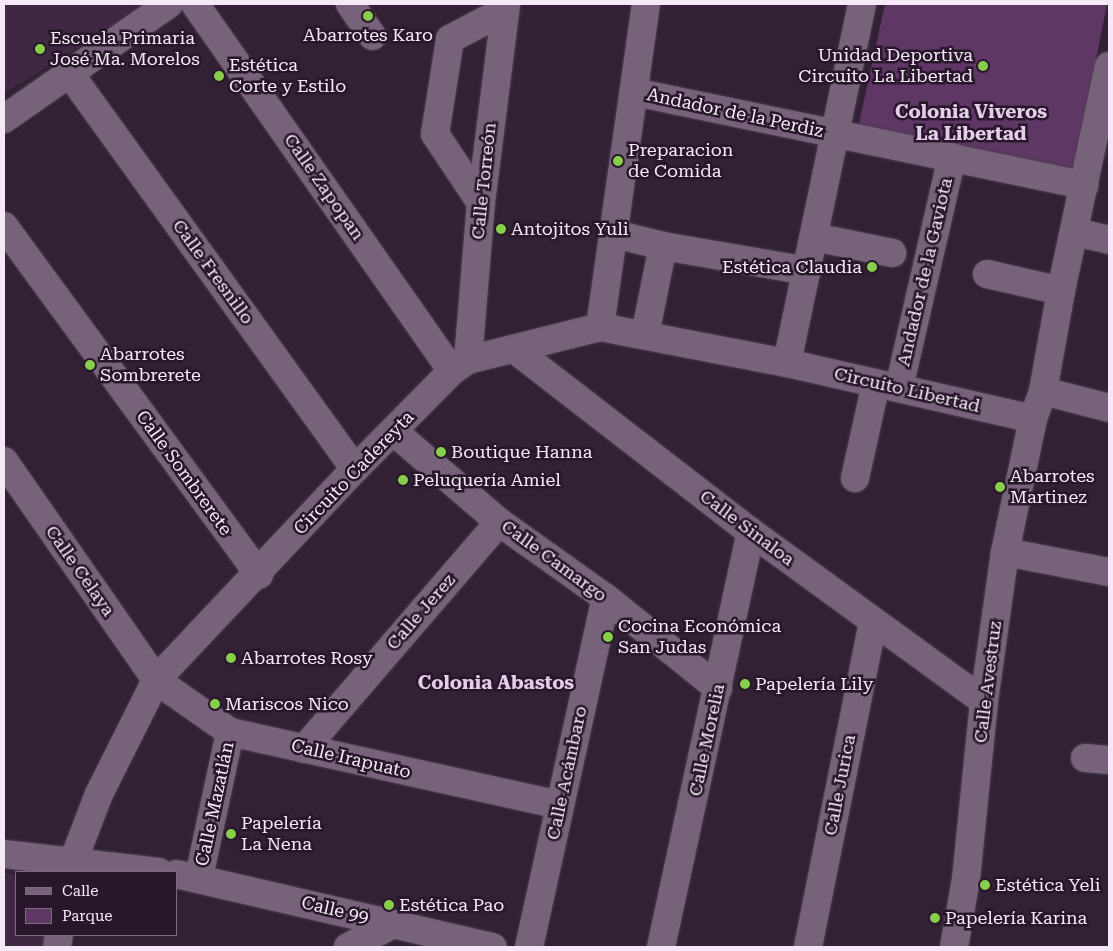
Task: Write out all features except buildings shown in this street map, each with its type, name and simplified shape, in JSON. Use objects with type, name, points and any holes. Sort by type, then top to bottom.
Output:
[{"type":"street","points":[[4,119],[169,4]]},
{"type":"street","name":"Calle Zapopan","points":[[195,4],[460,365]]},
{"type":"street","points":[[350,4],[372,36]]},
{"type":"street","points":[[600,327],[615,234],[646,4]]},
{"type":"street","points":[[460,365],[600,327],[787,363],[862,4]]},
{"type":"street","points":[[481,203],[435,134],[450,39],[506,7]]},
{"type":"street","name":"Calle Torreón","points":[[460,365],[506,7]]},
{"type":"street","points":[[1033,419],[1043,391],[1060,291],[1075,232],[1109,70]]},
{"type":"street","name":"Calle Fresnillo","points":[[70,74],[355,469]]},
{"type":"street","name":"Andador de la Perdiz","points":[[634,92],[835,134]]},
{"type":"street","name":"Andador de la Gaviota","points":[[835,134],[1084,185]]},
{"type":"street","name":"Andador de la Gaviota","points":[[856,478],[887,385],[952,157]]},
{"type":"street","name":"Calle Sombrerete","points":[[4,226],[259,575]]},
{"type":"street","points":[[1075,232],[1109,240]]},
{"type":"street","points":[[615,234],[663,246],[807,271]]},
{"type":"street","name":"Andador de la Gaviota","points":[[814,237],[892,253]]},
{"type":"street","points":[[645,335],[663,246]]},
{"type":"street","points":[[987,274],[1060,291]]},
{"type":"street","name":"Calle Sinaloa","points":[[514,350],[751,532],[873,623],[984,701]]},
{"type":"street","name":"Circuito Libertad","points":[[787,363],[1033,419]]},
{"type":"street","name":"Circuito Cadereyta","points":[[70,867],[99,794],[156,680],[259,575],[355,469],[460,365]]},
{"type":"street","points":[[1043,391],[1109,408]]},
{"type":"street","name":"Calle Avestruz","points":[[954,947],[966,879],[984,701],[1005,552],[1033,419]]},
{"type":"street","name":"Calle Camargo","points":[[393,431],[499,522],[606,598],[718,688]]},
{"type":"street","name":"Calle Celaya","points":[[4,461],[156,680]]},
{"type":"street","name":"Calle Jerez","points":[[304,748],[499,522]]},
{"type":"street","name":"Calle Morelia","points":[[661,947],[751,532]]},
{"type":"street","points":[[1005,552],[1109,572]]},
{"type":"street","name":"Calle Acámbaro","points":[[529,947],[606,598]]},
{"type":"street","name":"Calle Jurica","points":[[808,947],[873,623]]},
{"type":"street","name":"Calle Irapuato","points":[[156,680],[230,732],[560,805]]},
{"type":"street","name":"Calle Mazatlán","points":[[188,876],[230,732]]},
{"type":"street","points":[[4,854],[70,867],[141,871]]},
{"type":"street","name":"Calle 99","points":[[188,876],[493,947]]},
{"type":"street","points":[[348,947],[394,924]]},
{"type":"shaded area","name":"Escuela Primaria José Ma. Morelos","points":[[4,4],[150,4],[4,93]]},
{"type":"shaded area","points":[[4,873],[15,875],[15,936],[51,936],[49,947],[4,947]]},
{"type":"green space","name":"Unidad Deportiva Circuito La Libertad","points":[[885,4],[1107,4],[1073,175],[858,128]]},
{"type":"place","name":"Abarrotes Karo","points":[[368,16]]},
{"type":"place","name":"Escuela Primaria José Ma. Morelos","points":[[40,49]]},
{"type":"place","name":"Unidad Deportiva Circuito La Libertad","points":[[983,66]]},
{"type":"place","name":"Estética Corte y Estilo","points":[[219,76]]},
{"type":"place","name":"Preparacion de Comida","points":[[618,161]]},
{"type":"place","name":"Antojitos Yuli","points":[[501,229]]},
{"type":"place","name":"Estética Claudia","points":[[872,267]]},
{"type":"place","name":"Abarrotes Sombrerete","points":[[90,365]]},
{"type":"place","name":"Boutique Hanna","points":[[441,452]]},
{"type":"place","name":"Peluquería Amiel","points":[[403,480]]},
{"type":"place","name":"Abarrotes Martinez","points":[[1000,487]]},
{"type":"place","name":"Cocina Económica San Judas","points":[[608,637]]},
{"type":"place","name":"Abarrotes Rosy","points":[[231,658]]},
{"type":"place","name":"Papelería Lily","points":[[745,684]]},
{"type":"place","name":"Mariscos Nico","points":[[215,704]]},
{"type":"place","name":"Papelería La Nena","points":[[231,834]]},
{"type":"place","name":"Estética Yeli","points":[[985,885]]},
{"type":"place","name":"Estética Pao","points":[[389,905]]},
{"type":"place","name":"Papelería Karina","points":[[935,918]]},
{"type":"district","name":"Colonia Viveros La Libertad","points":[[971,123]]},
{"type":"district","name":"Colonia Abastos","points":[[496,683]]}]
